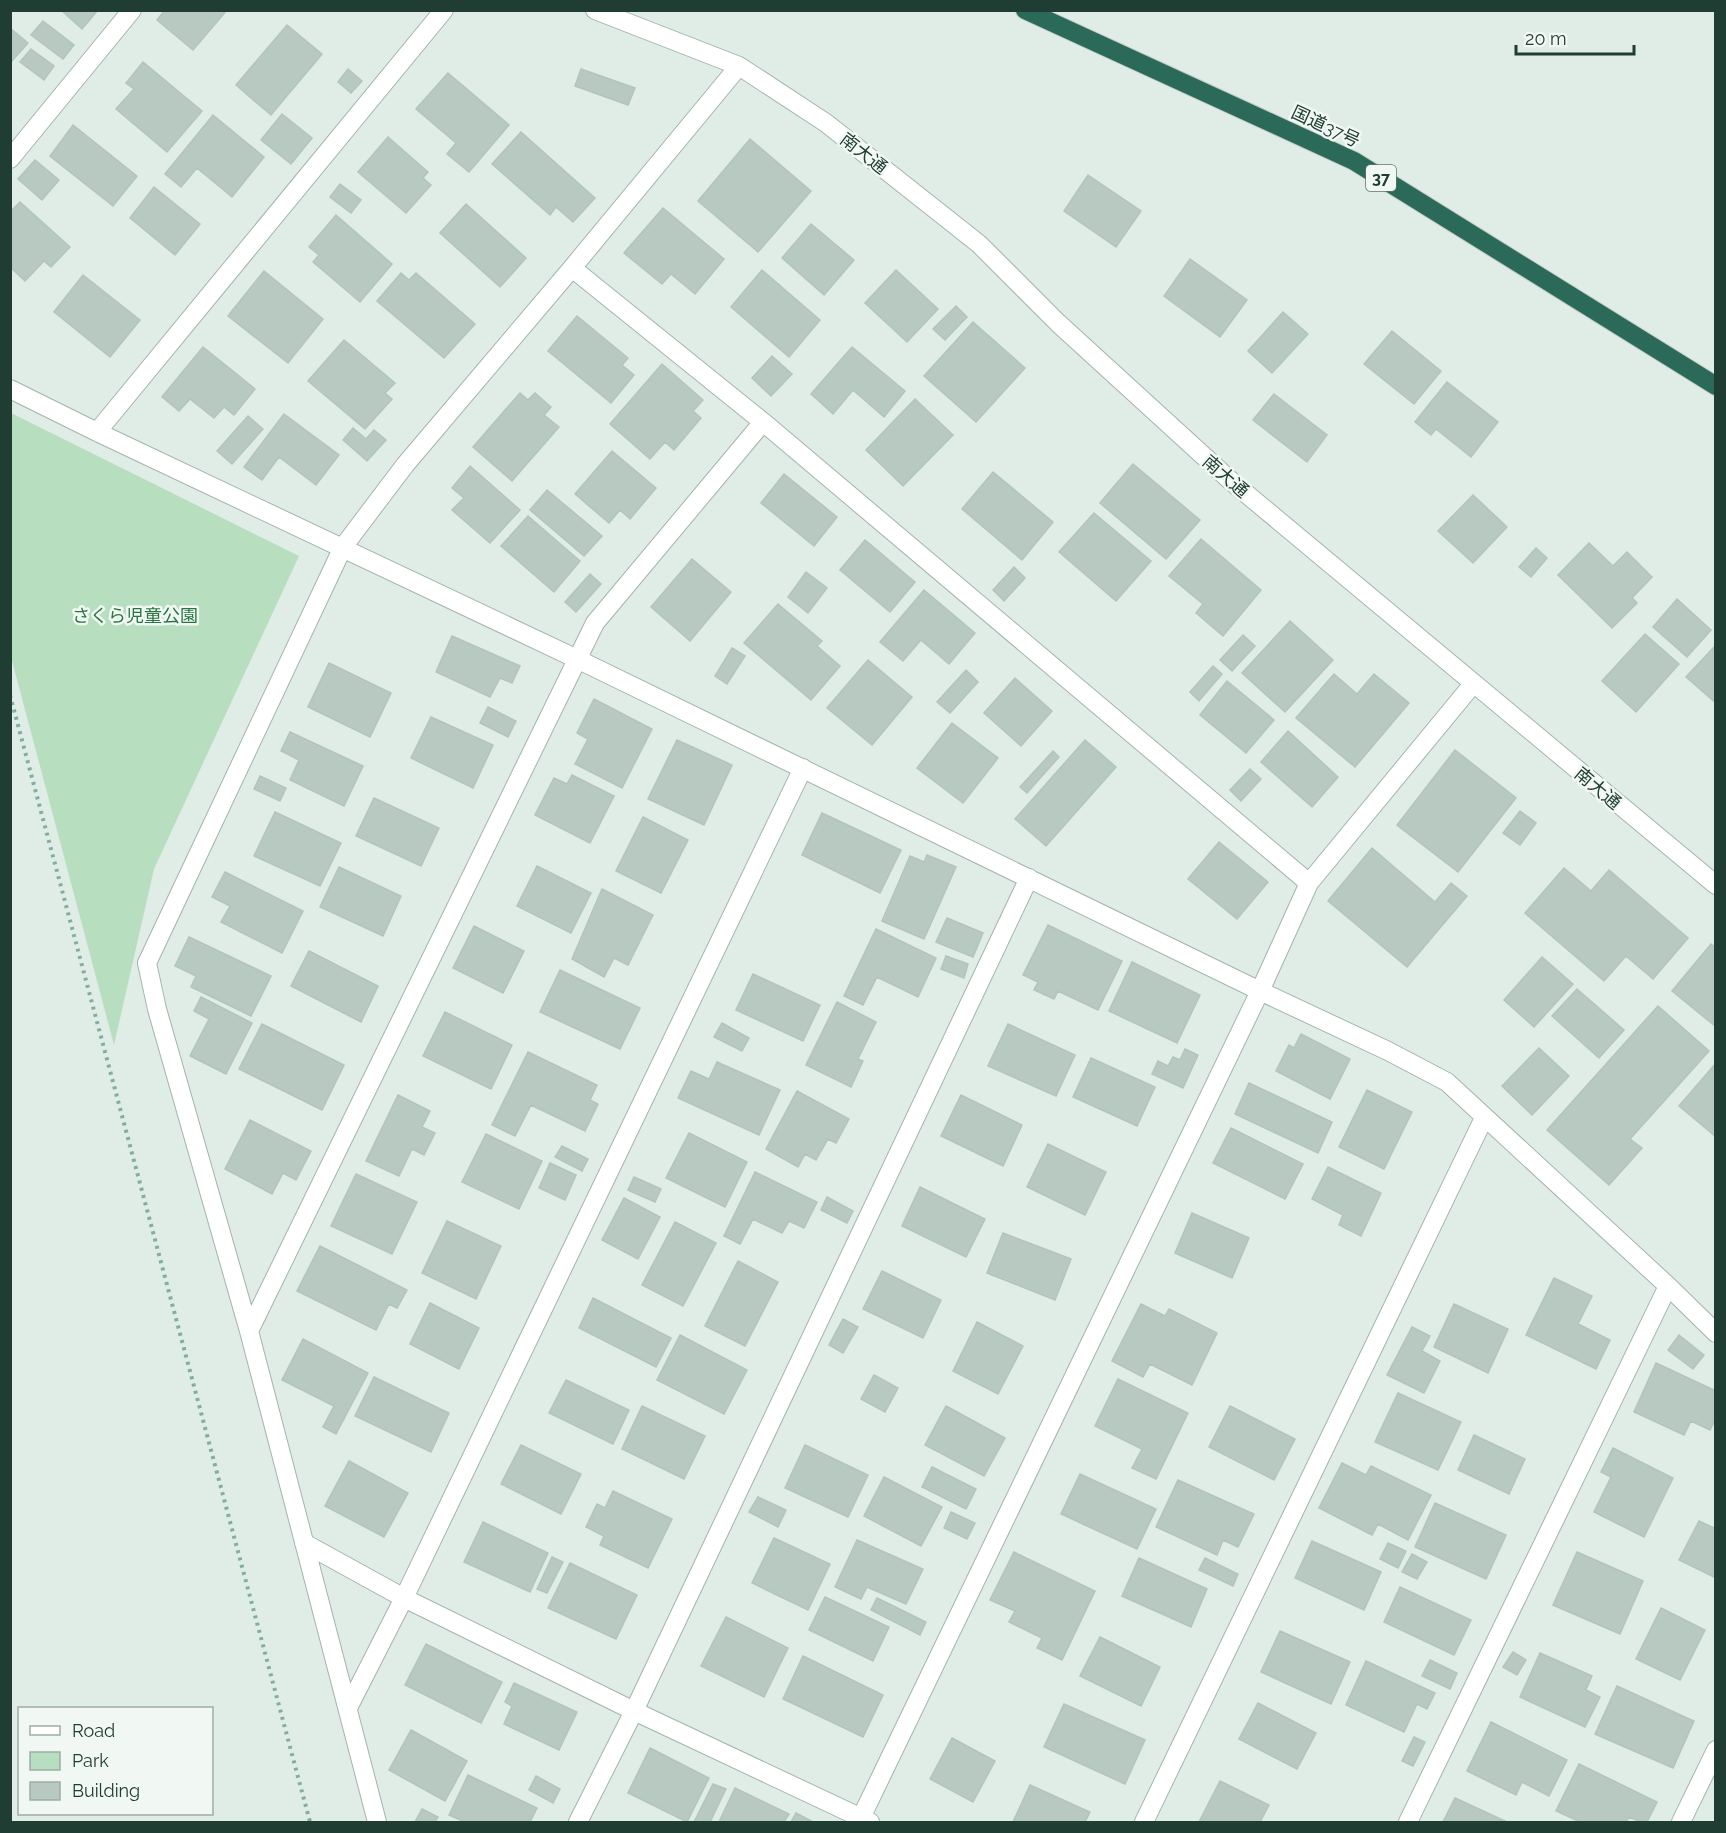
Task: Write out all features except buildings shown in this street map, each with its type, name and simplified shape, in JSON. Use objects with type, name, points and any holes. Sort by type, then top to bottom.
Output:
[{"type":"highway","name":"国道37号","points":[[1025,10],[1354,161],[1716,386]]},
{"type":"street","points":[[10,159],[132,10]]},
{"type":"street","points":[[97,432],[444,10]]},
{"type":"street","name":"南大通","points":[[595,10],[739,66],[826,123],[980,244],[1058,323],[1231,481],[1716,885]]},
{"type":"street","points":[[377,1822],[249,1331],[157,1009],[147,963],[343,547],[405,465],[739,66]]},
{"type":"street","points":[[572,268],[763,422],[1309,883]]},
{"type":"street","points":[[10,389],[577,659],[1388,1051],[1447,1082],[1716,1333]]},
{"type":"street","points":[[249,1331],[595,623],[763,422]]},
{"type":"street","points":[[304,1543],[404,1598],[863,1821],[1260,991],[1309,883],[1473,684]]},
{"type":"street","points":[[348,1708],[404,1598],[802,768]]},
{"type":"street","points":[[578,1822],[634,1711],[1029,878]]},
{"type":"street","points":[[1144,1822],[1484,1118]]},
{"type":"street","points":[[1408,1822],[1668,1286]]},
{"type":"street","points":[[1682,1822],[1716,1750]]},
{"type":"path","points":[[10,695],[310,1822]]},
{"type":"green space","name":"さくら児童公園","points":[[11,413],[299,556],[154,869],[114,1045],[11,657]]}]
